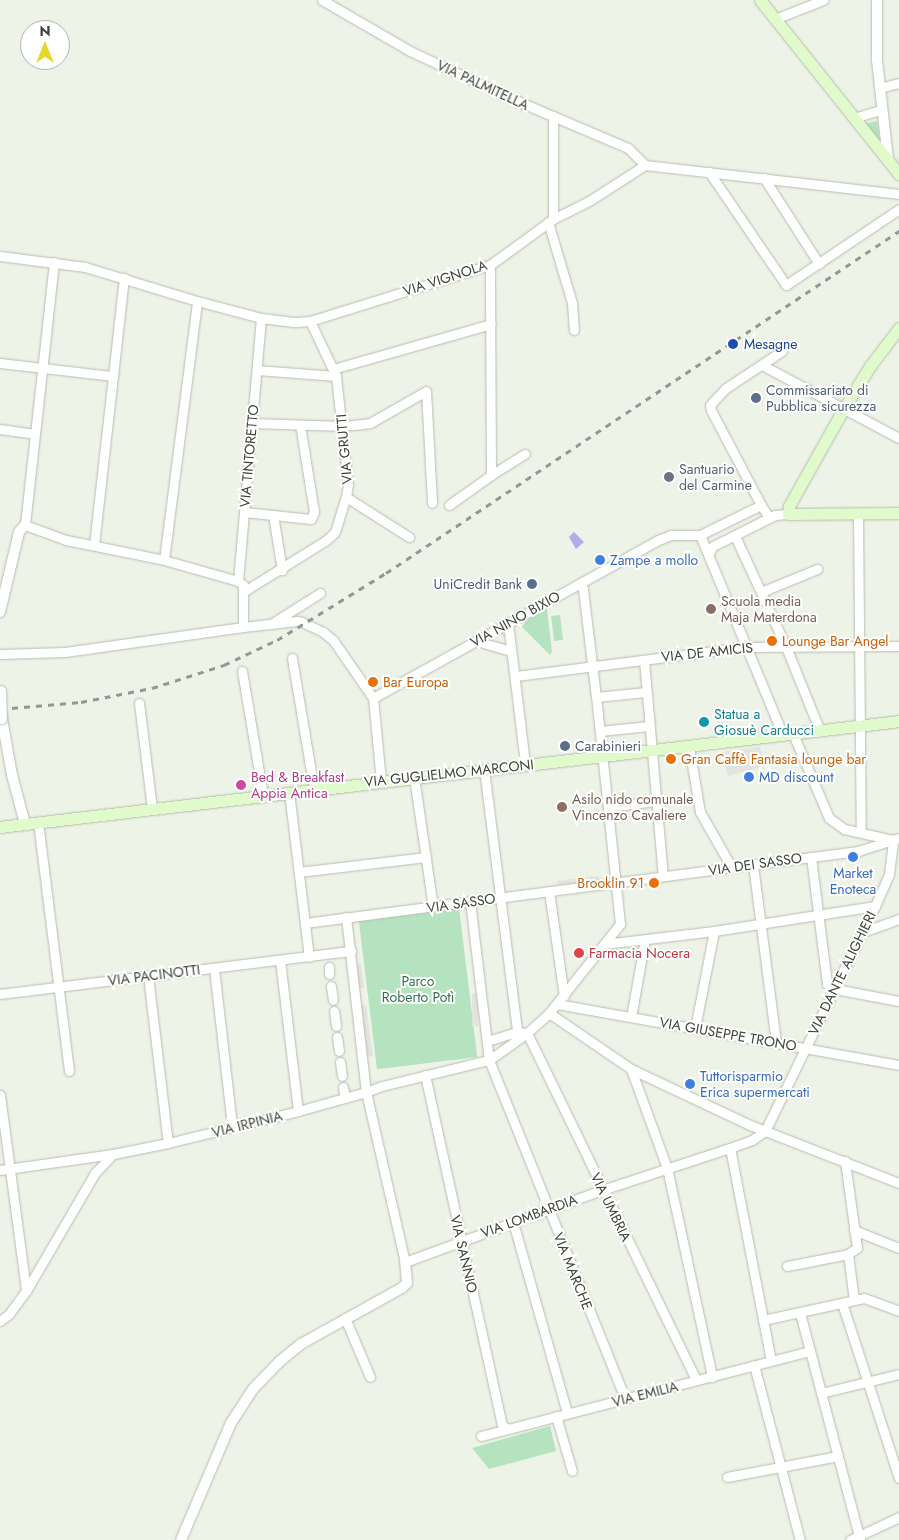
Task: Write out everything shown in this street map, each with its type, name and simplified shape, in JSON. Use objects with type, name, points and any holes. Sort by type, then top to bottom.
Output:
[{"type":"main road","points":[[760,0],[899,174]]},
{"type":"main road","points":[[899,328],[870,366],[844,408],[789,506],[788,514],[899,513]]},
{"type":"main road","name":"VIA GUGLIELMO MARCONI","points":[[0,826],[414,776],[899,721]]},
{"type":"street","name":"VIA PALMITELLA","points":[[322,0],[410,51],[628,148],[646,165]]},
{"type":"street","points":[[775,18],[824,0]]},
{"type":"street","points":[[878,0],[876,22],[879,88],[888,160]]},
{"type":"street","points":[[879,88],[899,83]]},
{"type":"street","points":[[854,118],[881,110]]},
{"type":"street","points":[[553,116],[551,221],[572,303],[574,330]]},
{"type":"street","points":[[646,165],[899,194]]},
{"type":"street","name":"VIA VIGNOLA","points":[[0,256],[85,267],[197,301],[262,318],[296,322],[310,321],[490,265],[551,221],[646,165]]},
{"type":"street","points":[[709,172],[786,285],[899,209]]},
{"type":"street","points":[[764,178],[819,264]]},
{"type":"street","points":[[0,612],[19,532],[25,525],[54,262]]},
{"type":"street","points":[[490,265],[492,475]]},
{"type":"street","points":[[94,545],[124,278]]},
{"type":"street","points":[[164,560],[197,301]]},
{"type":"street","name":"VIA TINTORETTO","points":[[243,592],[243,585],[238,581],[262,318]]},
{"type":"street","name":"VIA GRUTTI","points":[[243,592],[282,570],[325,542],[335,532],[346,497],[348,486],[343,426],[334,372],[310,321]]},
{"type":"street","points":[[257,370],[334,372],[491,324]]},
{"type":"street","points":[[769,518],[711,410],[710,404],[726,388],[782,351]]},
{"type":"street","points":[[0,363],[113,376]]},
{"type":"street","points":[[762,365],[899,438]]},
{"type":"street","points":[[252,423],[343,426],[370,423],[426,390],[432,504]]},
{"type":"street","points":[[244,512],[312,519],[314,512],[300,425]]},
{"type":"street","points":[[0,428],[35,434]]},
{"type":"street","points":[[449,504],[525,454]]},
{"type":"street","points":[[346,497],[409,536]]},
{"type":"street","points":[[761,504],[700,535],[746,646],[828,818],[844,829],[896,839]]},
{"type":"street","points":[[709,554],[713,546],[775,515],[788,514]]},
{"type":"street","points":[[858,514],[862,827]]},
{"type":"street","points":[[273,515],[282,570]]},
{"type":"street","points":[[25,525],[66,540],[164,560],[238,581]]},
{"type":"street","name":"VIA NINO BIXIO","points":[[373,698],[658,540],[671,535],[686,533],[700,535]]},
{"type":"street","points":[[735,536],[786,647],[820,731]]},
{"type":"street","points":[[761,592],[817,569]]},
{"type":"street","points":[[490,1060],[527,1033],[549,1013],[620,924],[584,589],[581,583]]},
{"type":"street","points":[[243,592],[243,627]]},
{"type":"street","points":[[271,624],[320,593]]},
{"type":"street","points":[[0,654],[65,652],[297,621],[328,635],[373,698],[381,781]]},
{"type":"street","points":[[508,623],[526,764]]},
{"type":"street","points":[[476,641],[512,651]]},
{"type":"street","name":"VIA DE AMICIS","points":[[516,676],[746,646],[899,646]]},
{"type":"street","points":[[292,658],[314,789]]},
{"type":"street","points":[[644,660],[663,876]]},
{"type":"street","points":[[242,671],[263,795]]},
{"type":"street","points":[[0,682],[2,719],[12,775],[25,824]]},
{"type":"street","points":[[596,697],[646,692]]},
{"type":"street","points":[[139,703],[152,809]]},
{"type":"street","points":[[600,731],[649,726]]},
{"type":"street","points":[[689,746],[700,812],[732,868]]},
{"type":"street","points":[[484,769],[517,1032]]},
{"type":"street","points":[[414,776],[433,907]]},
{"type":"street","points":[[289,792],[309,957]]},
{"type":"street","points":[[608,807],[656,801]]},
{"type":"street","points":[[38,822],[69,1071]]},
{"type":"street","name":"VIA DEI SASSO","points":[[616,882],[867,849],[896,839]]},
{"type":"street","name":"VIA DANTE ALIGHIERI","points":[[766,1129],[875,906],[889,874],[896,839]]},
{"type":"street","points":[[299,872],[426,857]]},
{"type":"street","points":[[811,857],[828,984],[835,989],[899,1000]]},
{"type":"street","points":[[753,865],[762,922],[776,1043]]},
{"type":"street","name":"VIA SASSO","points":[[305,923],[616,882]]},
{"type":"street","points":[[549,891],[564,996]]},
{"type":"street","name":"VIA MARCHE","points":[[470,901],[490,1060],[624,1399]]},
{"type":"street","points":[[604,944],[714,931],[762,922],[875,906]]},
{"type":"street","points":[[181,1540],[231,1423],[253,1389],[280,1361],[301,1344],[402,1288],[407,1282],[405,1262],[366,1092],[346,917]]},
{"type":"street","points":[[863,932],[899,919]]},
{"type":"street","points":[[695,1028],[714,931]]},
{"type":"street","points":[[631,1017],[645,939]]},
{"type":"street","name":"VIA PACINOTTI","points":[[0,994],[351,952]]},
{"type":"street","points":[[280,960],[298,1111]]},
{"type":"street","points":[[214,968],[232,1128]]},
{"type":"street","points":[[148,976],[168,1143]]},
{"type":"street","points":[[331,986],[333,1000]]},
{"type":"street","name":"VIA GIUSEPPE TRONO","points":[[557,1004],[899,1064]]},
{"type":"street","points":[[334,1011],[336,1026]]},
{"type":"street","points":[[549,1013],[631,1069],[750,1125],[766,1129],[899,1183]]},
{"type":"street","points":[[487,1040],[517,1032],[527,1033]]},
{"type":"street","name":"VIA UMBRIA","points":[[527,1033],[696,1380]]},
{"type":"street","points":[[337,1037],[339,1051]]},
{"type":"street","name":"VIA IRPINIA","points":[[5,1170],[113,1154],[168,1143],[298,1111],[382,1086],[490,1060]]},
{"type":"street","points":[[340,1062],[342,1076]]},
{"type":"street","points":[[631,1069],[667,1168],[712,1377]]},
{"type":"street","name":"VIA SANNIO","points":[[425,1075],[502,1425],[508,1428]]},
{"type":"street","points":[[343,1087],[344,1098]]},
{"type":"street","points":[[0,1095],[5,1170],[26,1291]]},
{"type":"street","name":"VIA LOMBARDIA","points":[[405,1262],[602,1190],[752,1140],[766,1129]]},
{"type":"street","points":[[730,1148],[771,1360]]},
{"type":"street","points":[[0,1321],[9,1314],[26,1291],[96,1174],[113,1154]]},
{"type":"street","points":[[787,1266],[848,1254],[857,1248],[845,1161]]},
{"type":"street","points":[[513,1222],[567,1413]]},
{"type":"street","points":[[854,1230],[899,1248]]},
{"type":"street","points":[[848,1254],[854,1300]]},
{"type":"street","points":[[763,1320],[854,1300],[869,1299],[899,1311]]},
{"type":"street","points":[[842,1303],[899,1478]]},
{"type":"street","points":[[800,1313],[859,1538]]},
{"type":"street","points":[[345,1318],[370,1377]]},
{"type":"street","name":"VIA EMILIA","points":[[481,1436],[712,1377],[809,1350]]},
{"type":"street","points":[[754,1365],[800,1540]]},
{"type":"street","points":[[821,1393],[899,1374]]},
{"type":"street","points":[[556,1416],[572,1471]]},
{"type":"street","points":[[727,1477],[838,1456]]},
{"type":"street","points":[[850,1540],[859,1538],[899,1517]]},
{"type":"green space","points":[[877,121],[881,148],[863,124]]},
{"type":"green space","points":[[544,608],[547,609],[552,652],[550,655],[522,627],[526,621]]},
{"type":"green space","points":[[560,615],[563,640],[554,641],[551,616]]},
{"type":"green space","name":"Parco Roberto Potì","points":[[459,908],[477,1057],[377,1069],[359,920]]},
{"type":"green space","points":[[550,1426],[556,1451],[489,1469],[472,1448]]},
{"type":"shaded area","points":[[574,532],[584,542],[576,549],[569,537]]},
{"type":"shaded area","points":[[760,747],[766,766],[728,776],[722,752]]},
{"type":"shaded area","points":[[597,876],[602,881],[560,886],[557,881]]},
{"type":"shaded area","points":[[361,964],[364,988],[358,989],[355,965]]},
{"type":"shaded area","points":[[472,993],[478,993],[478,1026],[472,1026]]},
{"type":"shaded area","points":[[360,1005],[366,1005],[373,1056],[366,1057]]},
{"type":"railway","points":[[0,709],[81,702],[152,688],[224,665],[277,640],[386,573],[899,231]]},
{"type":"place","name":"Mesagne","points":[[733,344]]},
{"type":"place","name":"Commissariato di Pubblica sicurezza","points":[[756,398]]},
{"type":"place","name":"Santuario del Carmine","points":[[669,477]]},
{"type":"place","name":"Zampe a mollo","points":[[600,560]]},
{"type":"place","name":"UniCredit Bank","points":[[532,584]]},
{"type":"place","name":"Scuola media Maja Materdona","points":[[711,609]]},
{"type":"place","name":"Lounge Bar Angel","points":[[772,641]]},
{"type":"place","name":"Bar Europa","points":[[373,682]]},
{"type":"place","name":"Statua a Giosuè Carducci","points":[[704,722]]},
{"type":"place","name":"Carabinieri","points":[[565,746]]},
{"type":"place","name":"Gran Caffè Fantasia lounge bar","points":[[671,759]]},
{"type":"place","name":"MD discount","points":[[749,777]]},
{"type":"place","name":"Bed & Breakfast Appia Antica","points":[[241,785]]},
{"type":"place","name":"Asilo nido comunale Vincenzo Cavaliere","points":[[562,807]]},
{"type":"place","name":"Market Enoteca","points":[[853,857]]},
{"type":"place","name":"Brooklin 91","points":[[654,883]]},
{"type":"place","name":"Farmacia Nocera","points":[[579,953]]},
{"type":"place","name":"Tuttorisparmio Erica supermercati","points":[[690,1084]]}]
